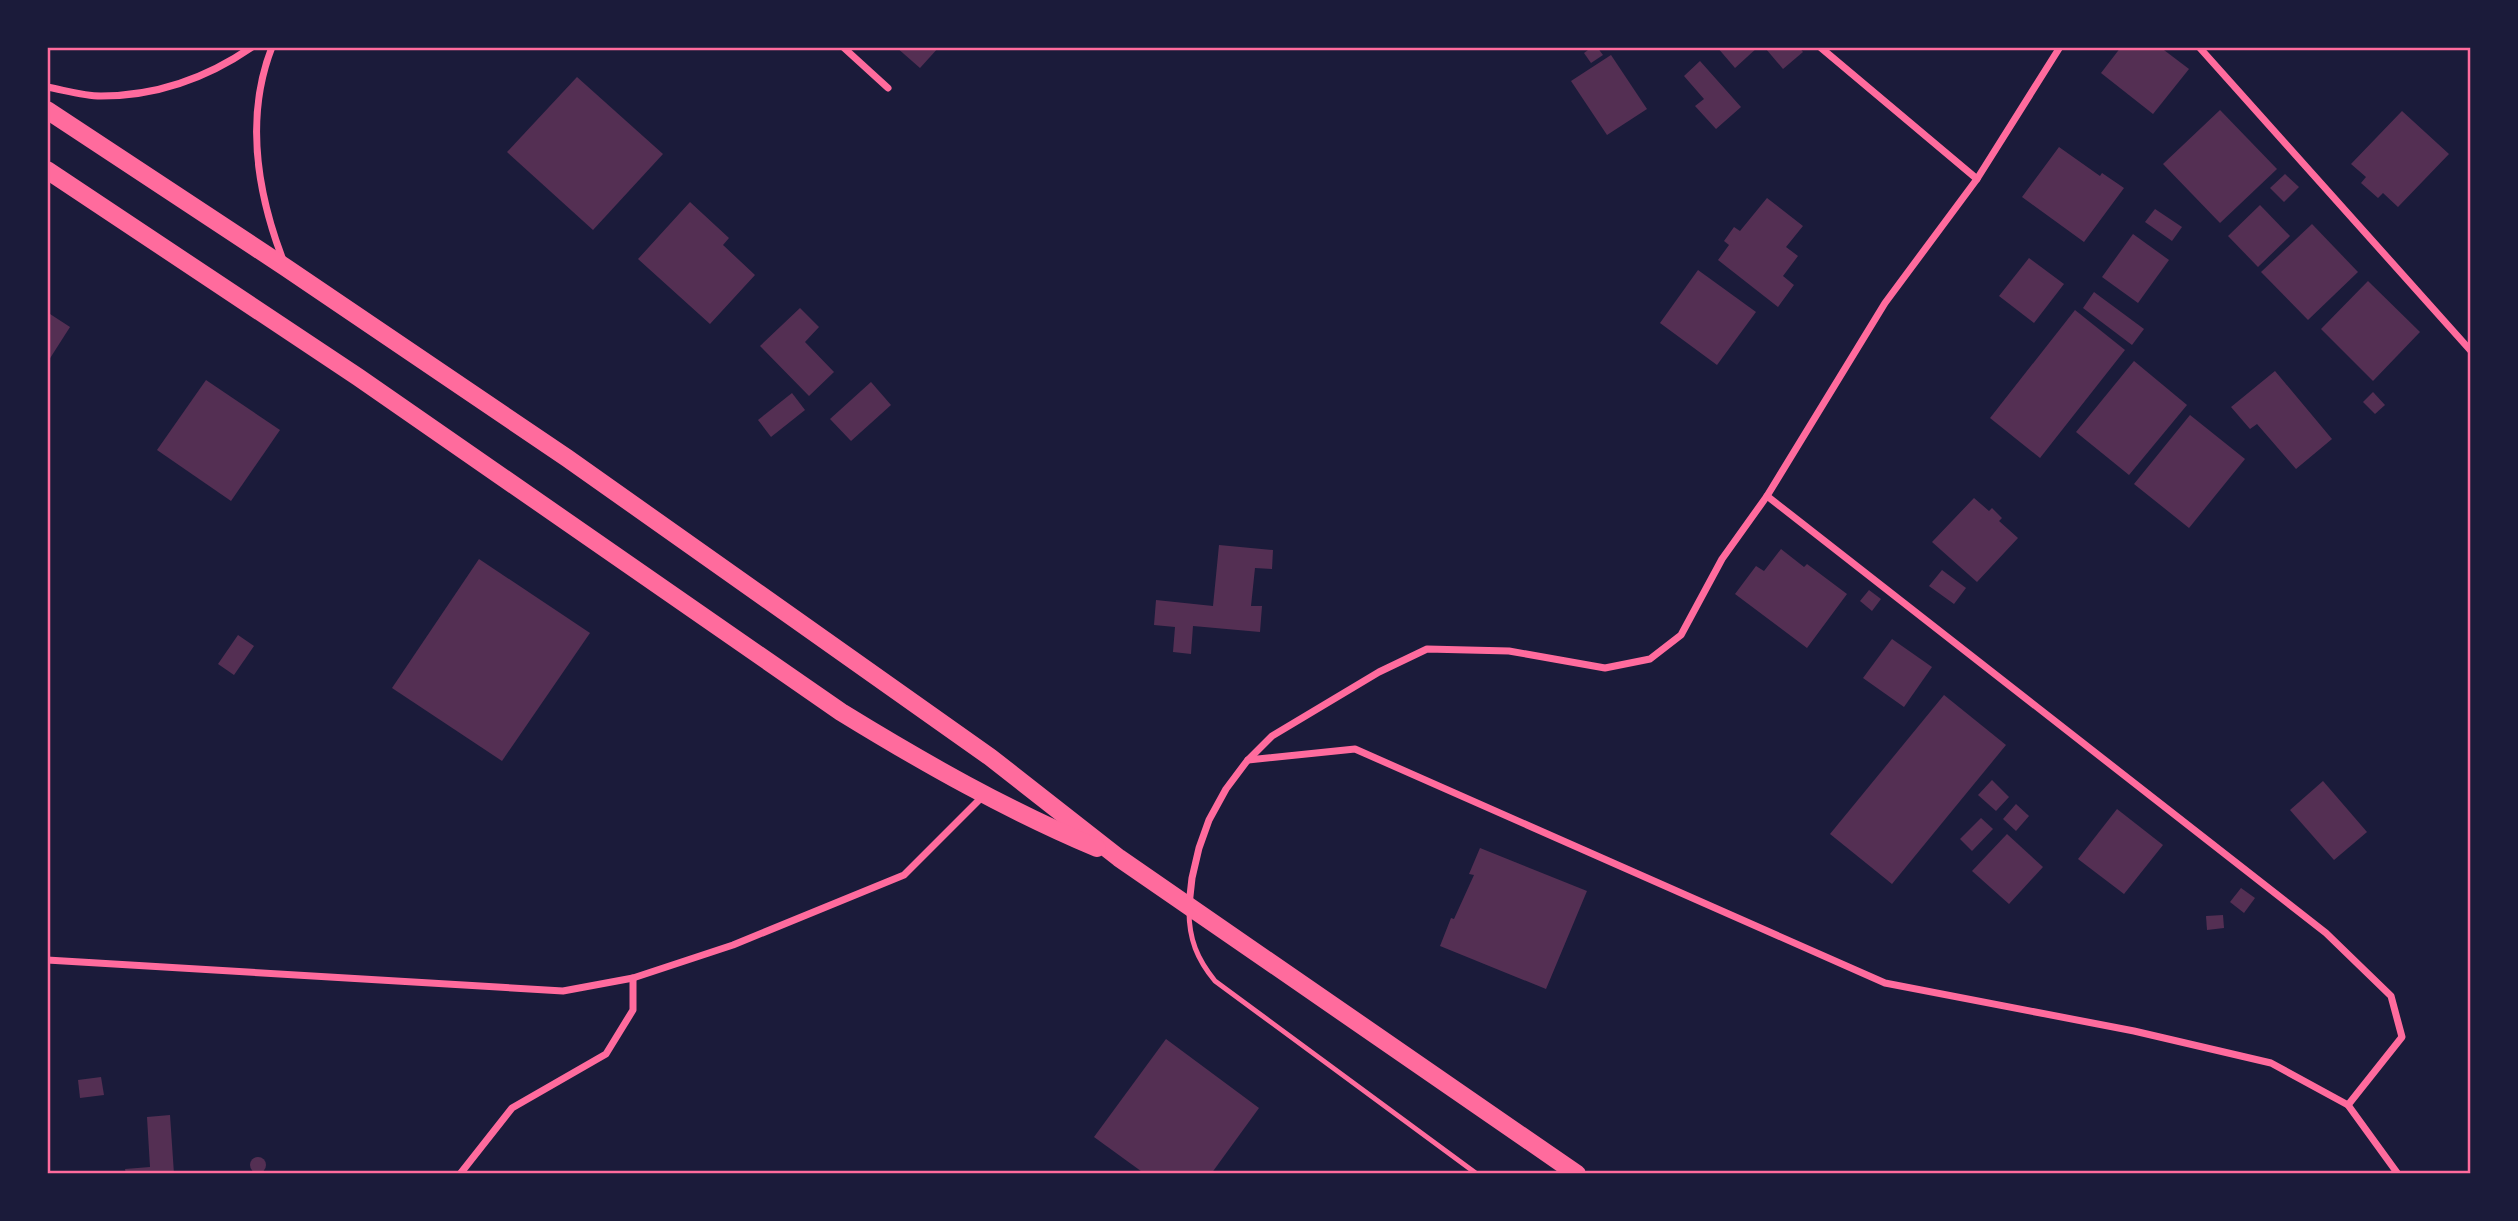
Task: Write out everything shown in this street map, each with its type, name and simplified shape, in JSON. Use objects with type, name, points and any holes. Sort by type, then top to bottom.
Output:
[{"type":"main road","points":[[47,110],[285,267],[725,568],[990,757],[1119,858],[1577,1174]]},
{"type":"main road","points":[[47,170],[358,377],[841,712],[984,796],[1119,858]]},
{"type":"street","points":[[47,88],[98,96],[136,94],[173,86],[208,74],[252,47]]},
{"type":"street","points":[[272,47],[262,87],[257,155],[261,188],[271,228],[285,267]]},
{"type":"street","points":[[843,47],[888,88]]},
{"type":"street","points":[[1820,47],[1978,179]]},
{"type":"street","points":[[1189,907],[1192,877],[1209,820],[1226,789],[1247,761],[1272,736],[1379,672],[1427,649],[1509,650],[1605,668],[1650,659],[1681,635],[1722,559],[1767,496],[1885,303],[1978,179],[2060,47]]},
{"type":"street","points":[[2199,47],[2471,351]]},
{"type":"street","points":[[1767,496],[2326,933],[2391,996],[2402,1038],[2348,1105]]},
{"type":"street","points":[[1247,761],[1355,748],[1885,983],[2134,1031],[2271,1063],[2348,1105],[2398,1174]]},
{"type":"street","points":[[47,960],[563,991],[633,978],[733,945],[904,875],[984,796]]},
{"type":"street","points":[[460,1174],[512,1108],[606,1054],[633,1010],[633,978]]},
{"type":"lane","points":[[1189,907],[1189,928],[1194,948],[1215,981],[1477,1174]]},
{"type":"building","points":[[896,47],[939,47],[920,68]]},
{"type":"building","points":[[1597,47],[1603,55],[1591,63],[1584,53]]},
{"type":"building","points":[[1717,47],[1758,47],[1735,68]]},
{"type":"building","points":[[1799,47],[1803,52],[1783,69],[1766,49]]},
{"type":"building","points":[[2121,47],[2160,47],[2189,69],[2153,114],[2101,73]]},
{"type":"building","points":[[1611,55],[1647,109],[1607,135],[1571,81]]},
{"type":"building","points":[[1700,61],[1741,107],[1716,129],[1695,106],[1704,99],[1684,76]]},
{"type":"building","points":[[577,77],[663,154],[593,230],[507,152]]},
{"type":"building","points":[[2220,110],[2277,169],[2220,223],[2163,164]]},
{"type":"building","points":[[2402,111],[2449,154],[2398,207],[2383,193],[2378,198],[2361,183],[2366,177],[2351,164]]},
{"type":"building","points":[[2059,147],[2100,176],[2102,173],[2124,188],[2084,242],[2022,197]]},
{"type":"building","points":[[2285,174],[2299,187],[2284,202],[2270,188]]},
{"type":"building","points":[[1767,198],[1803,226],[1786,247],[1798,256],[1783,276],[1794,285],[1778,307],[1718,260],[1729,245],[1724,241],[1734,227],[1740,231]]},
{"type":"building","points":[[690,202],[729,238],[723,245],[755,275],[710,324],[638,259]]},
{"type":"building","points":[[2260,205],[2290,236],[2258,267],[2228,236]]},
{"type":"building","points":[[2155,209],[2182,227],[2172,241],[2145,222]]},
{"type":"building","points":[[2312,224],[2358,272],[2308,320],[2261,272]]},
{"type":"building","points":[[2133,234],[2169,260],[2138,303],[2102,277]]},
{"type":"building","points":[[2029,258],[2064,284],[2034,323],[1999,296]]},
{"type":"building","points":[[1698,270],[1756,312],[1717,365],[1660,323]]},
{"type":"building","points":[[2368,281],[2420,332],[2373,381],[2321,329]]},
{"type":"building","points":[[2094,292],[2144,329],[2132,345],[2083,308]]},
{"type":"building","points":[[800,308],[819,327],[805,342],[834,372],[809,396],[760,346]]},
{"type":"building","points":[[2075,310],[2125,350],[2040,458],[1990,418]]},
{"type":"building","points":[[50,314],[70,327],[47,363],[47,318]]},
{"type":"building","points":[[2134,361],[2187,405],[2129,475],[2076,432]]},
{"type":"building","points":[[2275,371],[2332,439],[2296,469],[2257,424],[2250,429],[2231,407]]},
{"type":"building","points":[[206,380],[280,430],[231,501],[157,450]]},
{"type":"building","points":[[871,382],[891,405],[851,441],[830,419]]},
{"type":"building","points":[[2373,392],[2385,405],[2375,414],[2363,402]]},
{"type":"building","points":[[792,393],[805,410],[771,437],[758,420]]},
{"type":"building","points":[[2190,415],[2245,459],[2189,528],[2134,484]]},
{"type":"building","points":[[1974,498],[1989,511],[1992,508],[2002,518],[1999,521],[2018,538],[1977,582],[1932,542]]},
{"type":"building","points":[[1219,545],[1273,550],[1272,569],[1255,568],[1251,606],[1262,606],[1260,632],[1193,626],[1191,654],[1173,652],[1175,627],[1154,625],[1156,600],[1213,606]]},
{"type":"building","points":[[1781,549],[1804,567],[1807,564],[1847,594],[1807,648],[1735,594],[1756,566],[1764,571]]},
{"type":"building","points":[[479,559],[590,633],[502,761],[392,688]]},
{"type":"building","points":[[1942,570],[1966,588],[1954,604],[1929,586]]},
{"type":"building","points":[[1869,590],[1881,599],[1872,611],[1860,601]]},
{"type":"building","points":[[238,635],[254,646],[234,675],[218,664]]},
{"type":"building","points":[[1892,639],[1932,667],[1904,707],[1863,678]]},
{"type":"building","points":[[1944,695],[2006,745],[1892,884],[1830,834]]},
{"type":"building","points":[[1992,780],[2009,797],[1996,811],[1978,795]]},
{"type":"building","points":[[2323,781],[2367,832],[2334,860],[2290,810]]},
{"type":"building","points":[[2016,804],[2029,816],[2016,831],[2003,819]]},
{"type":"building","points":[[2117,809],[2163,845],[2124,894],[2078,859]]},
{"type":"building","points":[[1981,818],[1993,829],[1972,851],[1960,839]]},
{"type":"building","points":[[2007,834],[2043,867],[2009,904],[1972,871]]},
{"type":"building","points":[[1480,848],[1587,891],[1546,989],[1440,946],[1451,918],[1454,919],[1474,875],[1469,874]]},
{"type":"building","points":[[2241,888],[2255,898],[2244,913],[2230,902]]},
{"type":"building","points":[[2223,915],[2224,928],[2207,930],[2206,916]]},
{"type":"building","points":[[1166,1039],[1259,1108],[1211,1174],[1145,1174],[1094,1137]]},
{"type":"building","points":[[101,1077],[104,1095],[80,1098],[78,1080]]},
{"type":"building","points":[[170,1115],[174,1174],[126,1174],[125,1169],[150,1167],[147,1117]]},
{"type":"building","points":[[258,1157],[264,1159],[264,1171],[258,1173],[252,1171],[250,1165],[252,1159]]}]
